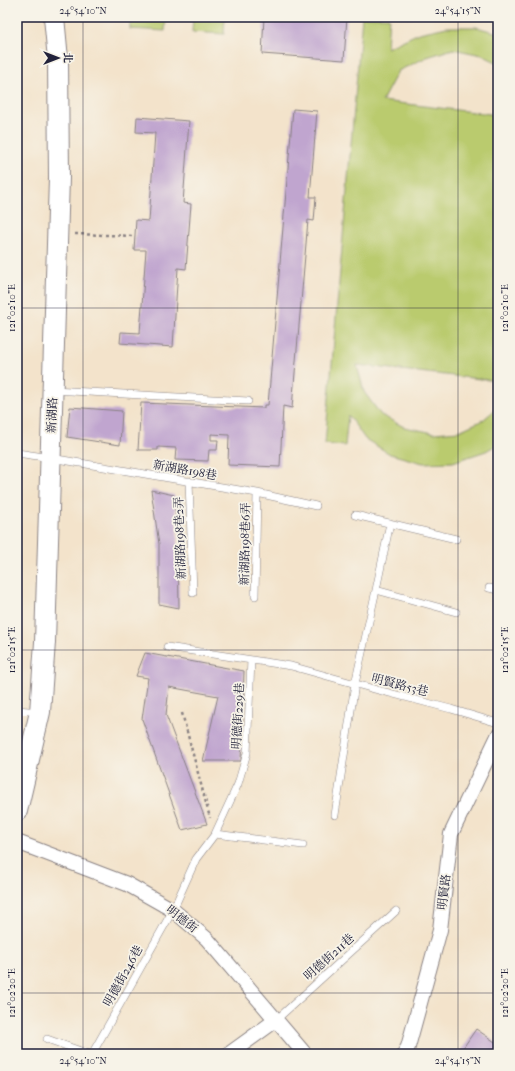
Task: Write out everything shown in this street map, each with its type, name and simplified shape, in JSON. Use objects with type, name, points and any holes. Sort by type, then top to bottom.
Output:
[{"type":"street","name":"新湖路","points":[[17,811],[40,712],[45,642],[59,178],[58,59],[54,17]]},
{"type":"street","name":"明賢路","points":[[404,1054],[408,1047],[440,930],[451,834],[498,736]]},
{"type":"street","name":"明德街","points":[[17,842],[127,884],[173,910],[207,939],[305,1054]]},
{"type":"street","points":[[229,1054],[276,1020]]},
{"type":"lane","points":[[53,390],[248,401]]},
{"type":"lane","name":"新湖路198巷","points":[[17,453],[189,481],[316,506]]},
{"type":"lane","name":"新湖路198巷2弄","points":[[189,481],[193,593]]},
{"type":"lane","name":"新湖路198巷6弄","points":[[255,596],[256,493]]},
{"type":"lane","points":[[356,515],[456,539]]},
{"type":"lane","points":[[167,647],[291,666],[355,684],[390,523]]},
{"type":"lane","points":[[489,588],[498,590]]},
{"type":"lane","points":[[376,590],[456,612]]},
{"type":"lane","name":"明德街229巷","points":[[173,910],[196,859],[215,834],[238,784],[247,753],[251,660]]},
{"type":"lane","name":"明賢路53巷","points":[[335,815],[355,684],[498,723]]},
{"type":"lane","points":[[17,710],[40,712]]},
{"type":"lane","points":[[215,834],[303,845]]},
{"type":"lane","name":"明德街246巷","points":[[91,1054],[173,910]]},
{"type":"lane","name":"明德街211巷","points":[[276,1020],[396,911]]},
{"type":"lane","points":[[47,1039],[91,1054]]},
{"type":"path","points":[[57,233],[135,236]]},
{"type":"path","points":[[182,713],[215,834]]},
{"type":"green space","points":[[130,17],[166,17],[165,31],[130,29]]},
{"type":"green space","points":[[193,17],[225,17],[224,34],[192,32]]},
{"type":"green space","points":[[362,17],[389,17],[387,48],[419,33],[447,27],[476,27],[498,33],[498,63],[482,55],[453,49],[427,57],[398,71],[382,101],[498,115],[498,381],[357,365],[364,392],[381,415],[404,427],[434,433],[459,431],[483,420],[498,407],[498,444],[486,451],[453,462],[423,463],[390,454],[365,439],[348,415],[345,446],[325,444]]},
{"type":"building","points":[[264,17],[347,17],[344,60],[262,54]]},
{"type":"building","points":[[293,109],[317,111],[310,197],[316,197],[314,221],[308,220],[292,408],[283,406],[280,467],[228,465],[229,435],[211,434],[211,440],[218,440],[217,450],[209,450],[208,461],[175,460],[176,448],[158,447],[158,450],[138,450],[141,403],[264,408],[264,405],[268,405]]},
{"type":"building","points":[[137,117],[189,121],[183,203],[191,204],[186,269],[178,268],[173,347],[120,343],[121,332],[140,333],[146,250],[134,250],[136,220],[149,221],[155,133],[136,132]]},
{"type":"building","points":[[70,407],[122,411],[120,445],[67,437]]},
{"type":"building","points":[[151,490],[174,495],[178,541],[179,608],[159,604],[159,544]]},
{"type":"building","points":[[145,653],[244,671],[241,761],[203,761],[218,696],[169,687],[166,715],[207,824],[182,830],[142,719],[148,678],[136,676]]},
{"type":"building","points":[[476,1029],[498,1044],[496,1054],[465,1054],[461,1051]]}]
